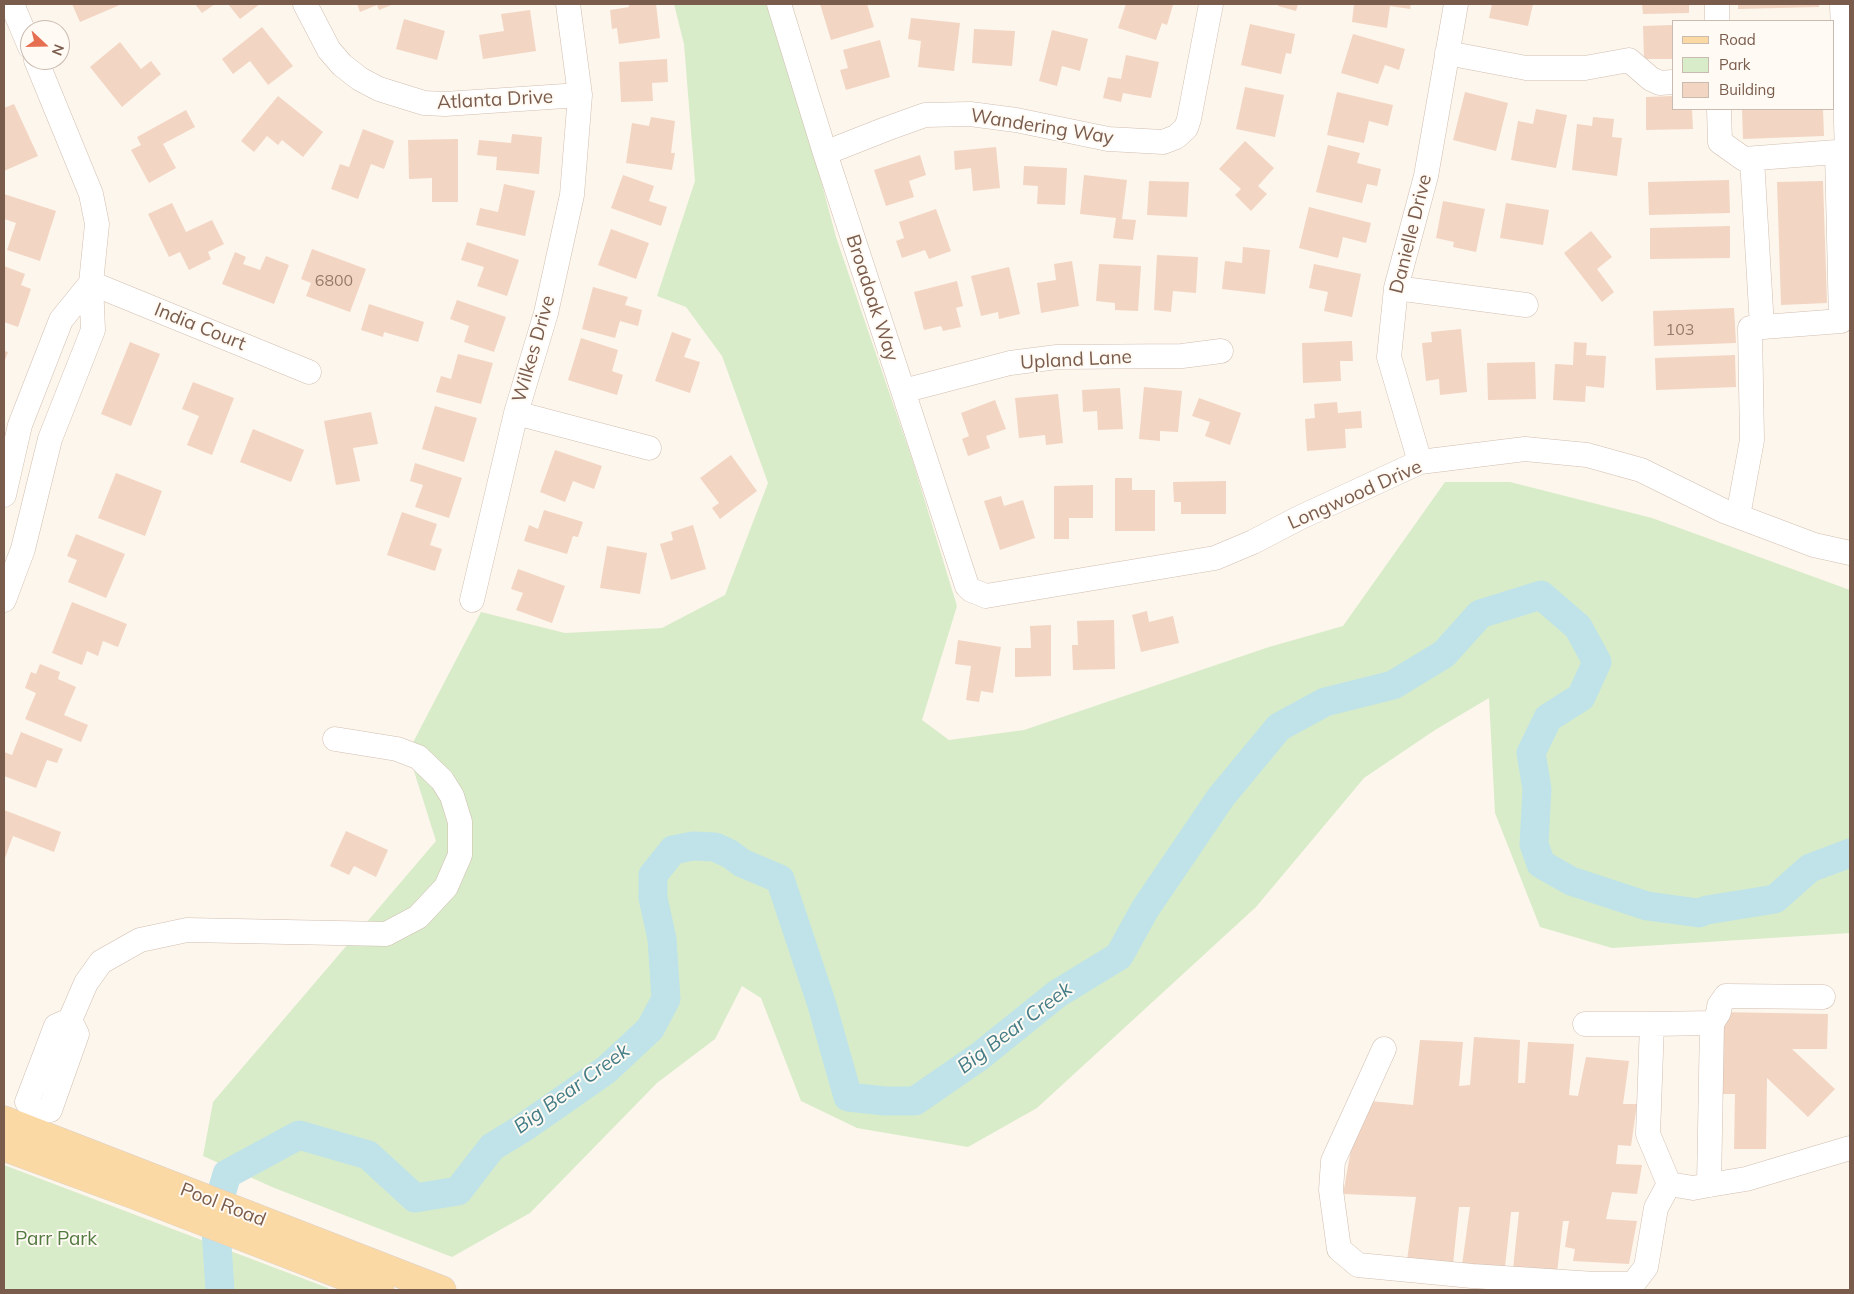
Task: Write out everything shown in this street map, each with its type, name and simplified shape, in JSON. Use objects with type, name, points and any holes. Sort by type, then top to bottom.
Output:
[{"type":"main road","name":"Pool Road","points":[[17,1132],[142,1186],[373,1279],[442,1290]]},
{"type":"street","points":[[12,4],[20,23]]},
{"type":"street","name":"Atlanta Drive","points":[[305,4],[329,50],[342,65],[360,79],[379,89],[424,103],[445,104],[580,95]]},
{"type":"street","name":"Wilkes Drive","points":[[472,600],[516,413],[546,313],[572,195],[580,95],[568,4]]},
{"type":"street","name":"Broadoak Way","points":[[779,4],[825,153],[967,586],[970,590]]},
{"type":"street","name":"Wandering Way","points":[[825,153],[925,115],[970,114],[1016,120],[1108,139],[1163,142],[1176,137],[1186,128],[1189,119],[1211,4]]},
{"type":"street","name":"Danielle Drive","points":[[1420,462],[1389,357],[1396,288],[1426,176],[1456,4]]},
{"type":"street","points":[[1717,4],[1717,20]]},
{"type":"street","points":[[1738,516],[1752,440],[1750,328],[1841,321],[1845,152],[1839,77],[1842,4]]},
{"type":"street","points":[[1447,53],[1526,68],[1585,68],[1628,60],[1651,79],[1660,82],[1672,82]]},
{"type":"street","points":[[4,600],[10,563],[23,549],[50,439],[92,330],[91,283],[97,224],[91,194],[40,70]]},
{"type":"street","points":[[1719,110],[1720,142],[1744,159],[1845,152]]},
{"type":"street","points":[[1752,159],[1762,327]]},
{"type":"street","points":[[4,495],[20,425],[61,320],[91,283]]},
{"type":"street","name":"India Court","points":[[91,283],[310,372]]},
{"type":"street","points":[[1396,288],[1526,305]]},
{"type":"street","name":"Upland Lane","points":[[903,391],[1010,363],[1057,357],[1182,356],[1221,351]]},
{"type":"street","points":[[516,413],[649,448]]},
{"type":"street","name":"Longwood Drive","points":[[970,590],[986,596],[1214,558],[1254,542],[1299,518],[1420,462],[1525,449],[1587,455],[1641,470],[1724,511],[1814,545],[1850,553]]},
{"type":"street","points":[[17,1132],[56,1026],[70,1020],[86,983],[101,962],[140,940],[187,930],[386,934],[418,917],[446,887],[460,855],[460,822],[452,796],[442,780],[418,757],[398,749],[336,739]]},
{"type":"street","points":[[1710,1185],[1712,1023],[1719,1012],[1719,1006],[1726,996],[1823,997]]},
{"type":"street","points":[[17,1132],[50,1110],[77,1034],[70,1020]]},
{"type":"street","points":[[1585,1024],[1712,1023]]},
{"type":"street","points":[[1652,1024],[1648,1134],[1669,1184]]},
{"type":"street","points":[[1384,1049],[1333,1161],[1331,1190],[1339,1249],[1358,1265],[1472,1276],[1595,1284],[1633,1284],[1646,1267],[1656,1208],[1669,1184]]},
{"type":"street","points":[[44,1056],[65,1066]]},
{"type":"street","points":[[1669,1184],[1693,1188],[1746,1179],[1850,1148]]},
{"type":"green space","points":[[674,4],[774,4],[836,237],[913,462],[957,606],[922,720],[949,740],[1024,730],[1269,647],[1343,626],[1445,482],[1510,482],[1652,518],[1850,590],[1850,933],[1612,948],[1540,927],[1495,813],[1489,698],[1435,730],[1364,778],[1256,907],[1037,1108],[968,1147],[857,1128],[801,1101],[761,998],[742,986],[715,1039],[657,1083],[530,1213],[452,1257],[272,1187],[203,1156],[213,1102],[436,841],[408,752],[481,612],[565,633],[662,628],[725,595],[768,483],[722,356],[686,307],[657,296],[695,181],[684,44]]},
{"type":"green space","name":"Parr Park","points":[[4,1165],[328,1288],[329,1290],[4,1290]]},
{"type":"building","points":[[72,4],[122,4],[80,22]]},
{"type":"building","points":[[195,4],[215,4],[202,13]]},
{"type":"building","points":[[228,4],[260,4],[240,19]]},
{"type":"building","points":[[357,4],[394,4],[379,10],[377,5],[360,12]]},
{"type":"building","points":[[629,4],[656,4],[660,38],[619,44],[617,28],[612,29],[610,10],[629,7]]},
{"type":"building","points":[[820,4],[867,4],[874,27],[831,40]]},
{"type":"building","points":[[1126,4],[1173,5],[1167,25],[1162,23],[1156,40],[1118,28]]},
{"type":"building","points":[[1278,4],[1298,4],[1296,11],[1278,6]]},
{"type":"building","points":[[1354,4],[1411,4],[1410,9],[1390,6],[1387,28],[1352,22]]},
{"type":"building","points":[[1492,4],[1533,4],[1528,26],[1489,18]]},
{"type":"building","points":[[1642,4],[1689,4],[1689,13],[1643,14]]},
{"type":"building","points":[[1738,4],[1819,4],[1819,7],[1738,9]]},
{"type":"building","points":[[530,10],[536,51],[483,59],[479,35],[504,31],[501,14]]},
{"type":"building","points":[[911,18],[960,23],[954,71],[918,67],[921,41],[908,39]]},
{"type":"building","points":[[404,19],[445,31],[437,60],[396,49]]},
{"type":"building","points":[[1250,24],[1295,34],[1291,54],[1286,53],[1281,74],[1241,65]]},
{"type":"building","points":[[1672,25],[1672,59],[1644,59],[1643,26]]},
{"type":"building","points":[[262,27],[293,66],[268,85],[250,61],[233,74],[222,59]]},
{"type":"building","points":[[974,29],[1015,31],[1012,66],[972,63]]},
{"type":"building","points":[[1052,30],[1088,39],[1080,71],[1062,66],[1057,86],[1039,81]]},
{"type":"building","points":[[1353,34],[1405,49],[1399,70],[1385,65],[1378,84],[1341,73]]},
{"type":"building","points":[[880,40],[890,77],[846,90],[840,70],[848,68],[843,50]]},
{"type":"building","points":[[120,42],[141,69],[151,61],[161,74],[122,107],[90,67]]},
{"type":"building","points":[[1126,55],[1159,62],[1151,98],[1123,93],[1121,102],[1103,98],[1108,77],[1121,79]]},
{"type":"building","points":[[667,59],[668,82],[652,83],[653,101],[621,102],[619,62]]},
{"type":"building","points":[[1245,87],[1284,95],[1275,137],[1236,129]]},
{"type":"building","points":[[1337,92],[1393,105],[1388,126],[1369,121],[1364,143],[1327,135]]},
{"type":"building","points":[[1465,92],[1508,103],[1496,151],[1453,140]]},
{"type":"building","points":[[278,96],[323,132],[303,157],[282,140],[278,145],[267,136],[254,152],[241,141]]},
{"type":"building","points":[[1672,96],[1672,110],[1692,110],[1693,129],[1646,130],[1646,97]]},
{"type":"building","points":[[14,104],[38,156],[4,171],[4,108]]},
{"type":"building","points":[[1536,109],[1567,115],[1556,168],[1511,160],[1518,121],[1533,124]]},
{"type":"building","points":[[186,110],[195,127],[163,144],[176,168],[149,183],[131,150],[141,145],[137,137]]},
{"type":"building","points":[[1742,110],[1823,110],[1824,136],[1743,139]]},
{"type":"building","points":[[651,117],[675,121],[671,153],[675,153],[672,170],[626,163],[632,123],[649,126]]},
{"type":"building","points":[[1593,117],[1614,119],[1612,137],[1622,138],[1617,176],[1572,170],[1577,124],[1592,126]]},
{"type":"building","points":[[363,129],[394,141],[384,169],[371,164],[358,199],[331,189],[340,164],[349,167]]},
{"type":"building","points":[[512,134],[542,137],[539,174],[496,170],[497,157],[477,155],[479,140],[511,143]]},
{"type":"building","points":[[458,139],[458,202],[432,202],[432,178],[409,179],[408,140]]},
{"type":"building","points":[[1245,141],[1274,168],[1258,186],[1267,194],[1251,211],[1235,195],[1241,189],[1219,169]]},
{"type":"building","points":[[1328,145],[1360,153],[1357,163],[1381,169],[1377,186],[1367,184],[1362,203],[1316,192]]},
{"type":"building","points":[[996,147],[1000,188],[973,191],[971,168],[955,170],[954,151]]},
{"type":"building","points":[[920,155],[926,175],[909,181],[914,197],[886,206],[874,170]]},
{"type":"building","points":[[1024,166],[1067,168],[1065,205],[1037,204],[1038,186],[1023,185]]},
{"type":"building","points":[[623,175],[654,186],[649,201],[667,207],[661,226],[611,208]]},
{"type":"building","points":[[1084,175],[1127,180],[1122,219],[1136,220],[1133,240],[1113,238],[1116,218],[1080,214]]},
{"type":"building","points":[[1729,180],[1730,213],[1649,215],[1648,182]]},
{"type":"building","points":[[1149,181],[1189,182],[1187,217],[1147,215]]},
{"type":"building","points":[[1823,181],[1827,303],[1781,305],[1777,182]]},
{"type":"building","points":[[504,184],[535,191],[525,236],[476,225],[480,208],[498,212]]},
{"type":"building","points":[[4,194],[56,211],[40,261],[7,250],[16,223],[4,219]]},
{"type":"building","points":[[1443,201],[1485,209],[1476,252],[1453,247],[1454,242],[1436,238]]},
{"type":"building","points":[[172,203],[186,232],[212,220],[224,244],[208,252],[211,259],[189,270],[180,252],[169,257],[148,214]]},
{"type":"building","points":[[1506,203],[1549,210],[1543,245],[1500,238]]},
{"type":"building","points":[[1309,207],[1371,223],[1366,243],[1343,237],[1338,258],[1299,248]]},
{"type":"building","points":[[936,209],[951,251],[929,259],[925,250],[902,258],[896,241],[904,238],[899,222]]},
{"type":"building","points":[[1730,226],[1730,258],[1650,259],[1650,228]]},
{"type":"building","points":[[611,229],[649,243],[636,279],[598,265]]},
{"type":"building","points":[[1591,231],[1612,257],[1597,269],[1614,292],[1602,302],[1564,253]]},
{"type":"building","points":[[467,242],[519,260],[507,296],[477,286],[484,267],[461,260]]},
{"type":"building","points":[[1243,247],[1270,250],[1265,294],[1222,289],[1225,261],[1242,263]]},
{"type":"building","points":[[312,249],[366,269],[350,312],[306,296],[311,283],[301,279]]},
{"type":"building","points":[[235,252],[246,257],[243,264],[260,270],[266,256],[289,265],[274,304],[222,284]]},
{"type":"building","points":[[1157,255],[1198,257],[1196,293],[1173,291],[1171,312],[1154,310]]},
{"type":"building","points":[[1072,261],[1079,306],[1041,313],[1037,283],[1056,280],[1054,264]]},
{"type":"building","points":[[1099,264],[1141,266],[1138,311],[1115,310],[1115,303],[1096,301]]},
{"type":"building","points":[[1314,264],[1361,274],[1352,317],[1324,311],[1328,292],[1309,288]]},
{"type":"building","points":[[4,266],[25,274],[21,285],[31,289],[18,327],[4,322]]},
{"type":"building","points":[[1009,267],[1020,314],[999,319],[998,312],[981,316],[971,276]]},
{"type":"building","points":[[957,281],[963,306],[956,308],[961,327],[943,331],[941,326],[924,330],[914,292]]},
{"type":"building","points":[[593,287],[628,297],[625,305],[642,310],[638,326],[620,321],[615,338],[582,329]]},
{"type":"building","points":[[457,300],[506,317],[494,352],[464,342],[469,326],[450,319]]},
{"type":"building","points":[[369,304],[424,322],[418,342],[384,332],[383,337],[361,330]]},
{"type":"building","points":[[1734,308],[1736,343],[1654,346],[1653,311]]},
{"type":"building","points":[[1461,329],[1467,392],[1440,395],[1439,379],[1426,381],[1422,343],[1432,342],[1431,332]]},
{"type":"building","points":[[672,332],[691,339],[684,357],[700,362],[690,393],[655,381]]},
{"type":"building","points":[[581,338],[618,350],[612,371],[623,375],[617,395],[568,380]]},
{"type":"building","points":[[1352,341],[1353,361],[1340,361],[1341,381],[1303,383],[1302,343]]},
{"type":"building","points":[[130,342],[160,354],[131,426],[101,414]]},
{"type":"building","points":[[1574,342],[1587,343],[1586,355],[1606,356],[1604,388],[1586,386],[1585,402],[1553,400],[1555,364],[1573,365]]},
{"type":"building","points":[[4,351],[8,352],[4,363]]},
{"type":"building","points":[[458,354],[493,363],[481,404],[436,392],[441,376],[451,379]]},
{"type":"building","points":[[1735,355],[1736,387],[1656,390],[1655,358]]},
{"type":"building","points":[[1535,362],[1536,399],[1488,400],[1487,363]]},
{"type":"building","points":[[193,382],[234,398],[212,455],[187,445],[199,416],[182,409]]},
{"type":"building","points":[[1144,387],[1182,391],[1178,432],[1160,431],[1160,441],[1139,439]]},
{"type":"building","points":[[1120,388],[1123,429],[1098,430],[1097,411],[1083,412],[1082,390]]},
{"type":"building","points":[[1058,394],[1063,443],[1046,445],[1045,435],[1019,438],[1015,398]]},
{"type":"building","points":[[1199,398],[1241,413],[1230,445],[1205,436],[1210,422],[1192,416]]},
{"type":"building","points":[[995,400],[1006,429],[986,436],[990,448],[968,456],[962,439],[969,436],[961,413]]},
{"type":"building","points":[[1337,402],[1338,413],[1361,411],[1362,428],[1345,429],[1346,448],[1307,451],[1305,419],[1315,418],[1314,404]]},
{"type":"building","points":[[435,406],[477,418],[464,462],[422,449]]},
{"type":"building","points":[[371,412],[378,444],[353,448],[360,481],[336,485],[324,421]]},
{"type":"building","points":[[253,429],[304,450],[291,482],[240,462]]},
{"type":"building","points":[[555,450],[602,466],[594,489],[573,481],[565,502],[540,492]]},
{"type":"building","points":[[731,455],[757,491],[720,519],[712,508],[719,503],[700,478]]},
{"type":"building","points":[[415,463],[462,478],[449,518],[415,507],[423,485],[410,481]]},
{"type":"building","points":[[116,473],[162,491],[145,536],[98,518]]},
{"type":"building","points":[[1115,478],[1132,478],[1132,490],[1155,490],[1155,531],[1115,531]]},
{"type":"building","points":[[1226,481],[1226,514],[1181,514],[1181,502],[1174,502],[1173,482]]},
{"type":"building","points":[[1093,485],[1093,518],[1069,518],[1069,539],[1054,539],[1054,486]]},
{"type":"building","points":[[1001,496],[1004,506],[1023,500],[1035,538],[1000,550],[984,501]]},
{"type":"building","points":[[544,510],[583,522],[578,537],[573,536],[567,554],[524,541],[529,525],[538,529]]},
{"type":"building","points":[[402,512],[437,524],[430,545],[442,549],[435,571],[387,555]]},
{"type":"building","points":[[693,525],[706,569],[671,580],[660,544],[673,540],[671,532]]},
{"type":"building","points":[[76,534],[125,554],[106,598],[68,582],[77,560],[67,556]]},
{"type":"building","points":[[607,546],[647,553],[640,594],[600,588]]},
{"type":"building","points":[[518,569],[565,586],[552,623],[516,610],[523,593],[511,589]]},
{"type":"building","points":[[72,602],[127,624],[118,647],[103,641],[98,656],[87,651],[82,665],[52,653]]},
{"type":"building","points":[[1147,611],[1149,622],[1173,616],[1179,643],[1141,652],[1132,615]]},
{"type":"building","points":[[1114,620],[1115,669],[1073,670],[1072,645],[1078,645],[1077,621]]},
{"type":"building","points":[[1051,625],[1051,676],[1015,677],[1015,648],[1031,648],[1030,626]]},
{"type":"building","points":[[958,640],[1001,647],[993,693],[981,691],[979,702],[966,700],[971,666],[955,664]]},
{"type":"building","points":[[40,664],[60,672],[58,679],[76,687],[64,715],[88,725],[81,742],[25,719],[36,693],[25,688],[31,672],[36,674]]},
{"type":"building","points":[[21,732],[63,749],[57,763],[47,760],[36,788],[4,776],[4,752],[12,755]]},
{"type":"building","points":[[4,810],[61,832],[54,852],[13,836],[4,861]]},
{"type":"building","points":[[346,831],[388,850],[376,877],[354,866],[349,875],[330,866]]},
{"type":"building","points":[[1719,1012],[1828,1014],[1827,1049],[1792,1049],[1835,1089],[1808,1117],[1767,1078],[1766,1149],[1734,1149],[1735,1094],[1717,1094]]},
{"type":"building","points":[[1474,1037],[1520,1040],[1518,1083],[1525,1083],[1528,1042],[1574,1044],[1569,1095],[1578,1096],[1586,1057],[1629,1061],[1623,1104],[1637,1104],[1631,1146],[1618,1145],[1616,1164],[1642,1165],[1637,1194],[1612,1192],[1606,1219],[1637,1221],[1629,1264],[1573,1261],[1575,1249],[1565,1247],[1569,1221],[1563,1221],[1557,1273],[1513,1269],[1519,1212],[1511,1212],[1505,1267],[1462,1265],[1470,1207],[1459,1207],[1453,1264],[1407,1260],[1416,1197],[1343,1194],[1355,1127],[1362,1127],[1362,1114],[1370,1101],[1413,1105],[1420,1040],[1463,1042],[1459,1086],[1470,1085]]},
{"type":"waterway","name":"Big Bear Creek","points":[[220,1290],[215,1215],[227,1174],[299,1135],[368,1155],[415,1198],[458,1191],[492,1147],[523,1128],[606,1070],[650,1029],[666,999],[662,939],[653,898],[653,875],[673,850],[693,846],[715,847],[730,854],[742,863],[780,879],[822,1005],[848,1097],[885,1101],[915,1101],[980,1056],[1057,994],[1119,956],[1145,909],[1221,797],[1279,727],[1325,702],[1393,685],[1444,654],[1480,614],[1541,595],[1578,627],[1597,662],[1581,697],[1548,718],[1531,753],[1537,789],[1534,844],[1541,864],[1571,881],[1647,906],[1699,913],[1707,910],[1775,899],[1810,868],[1850,853]]}]
